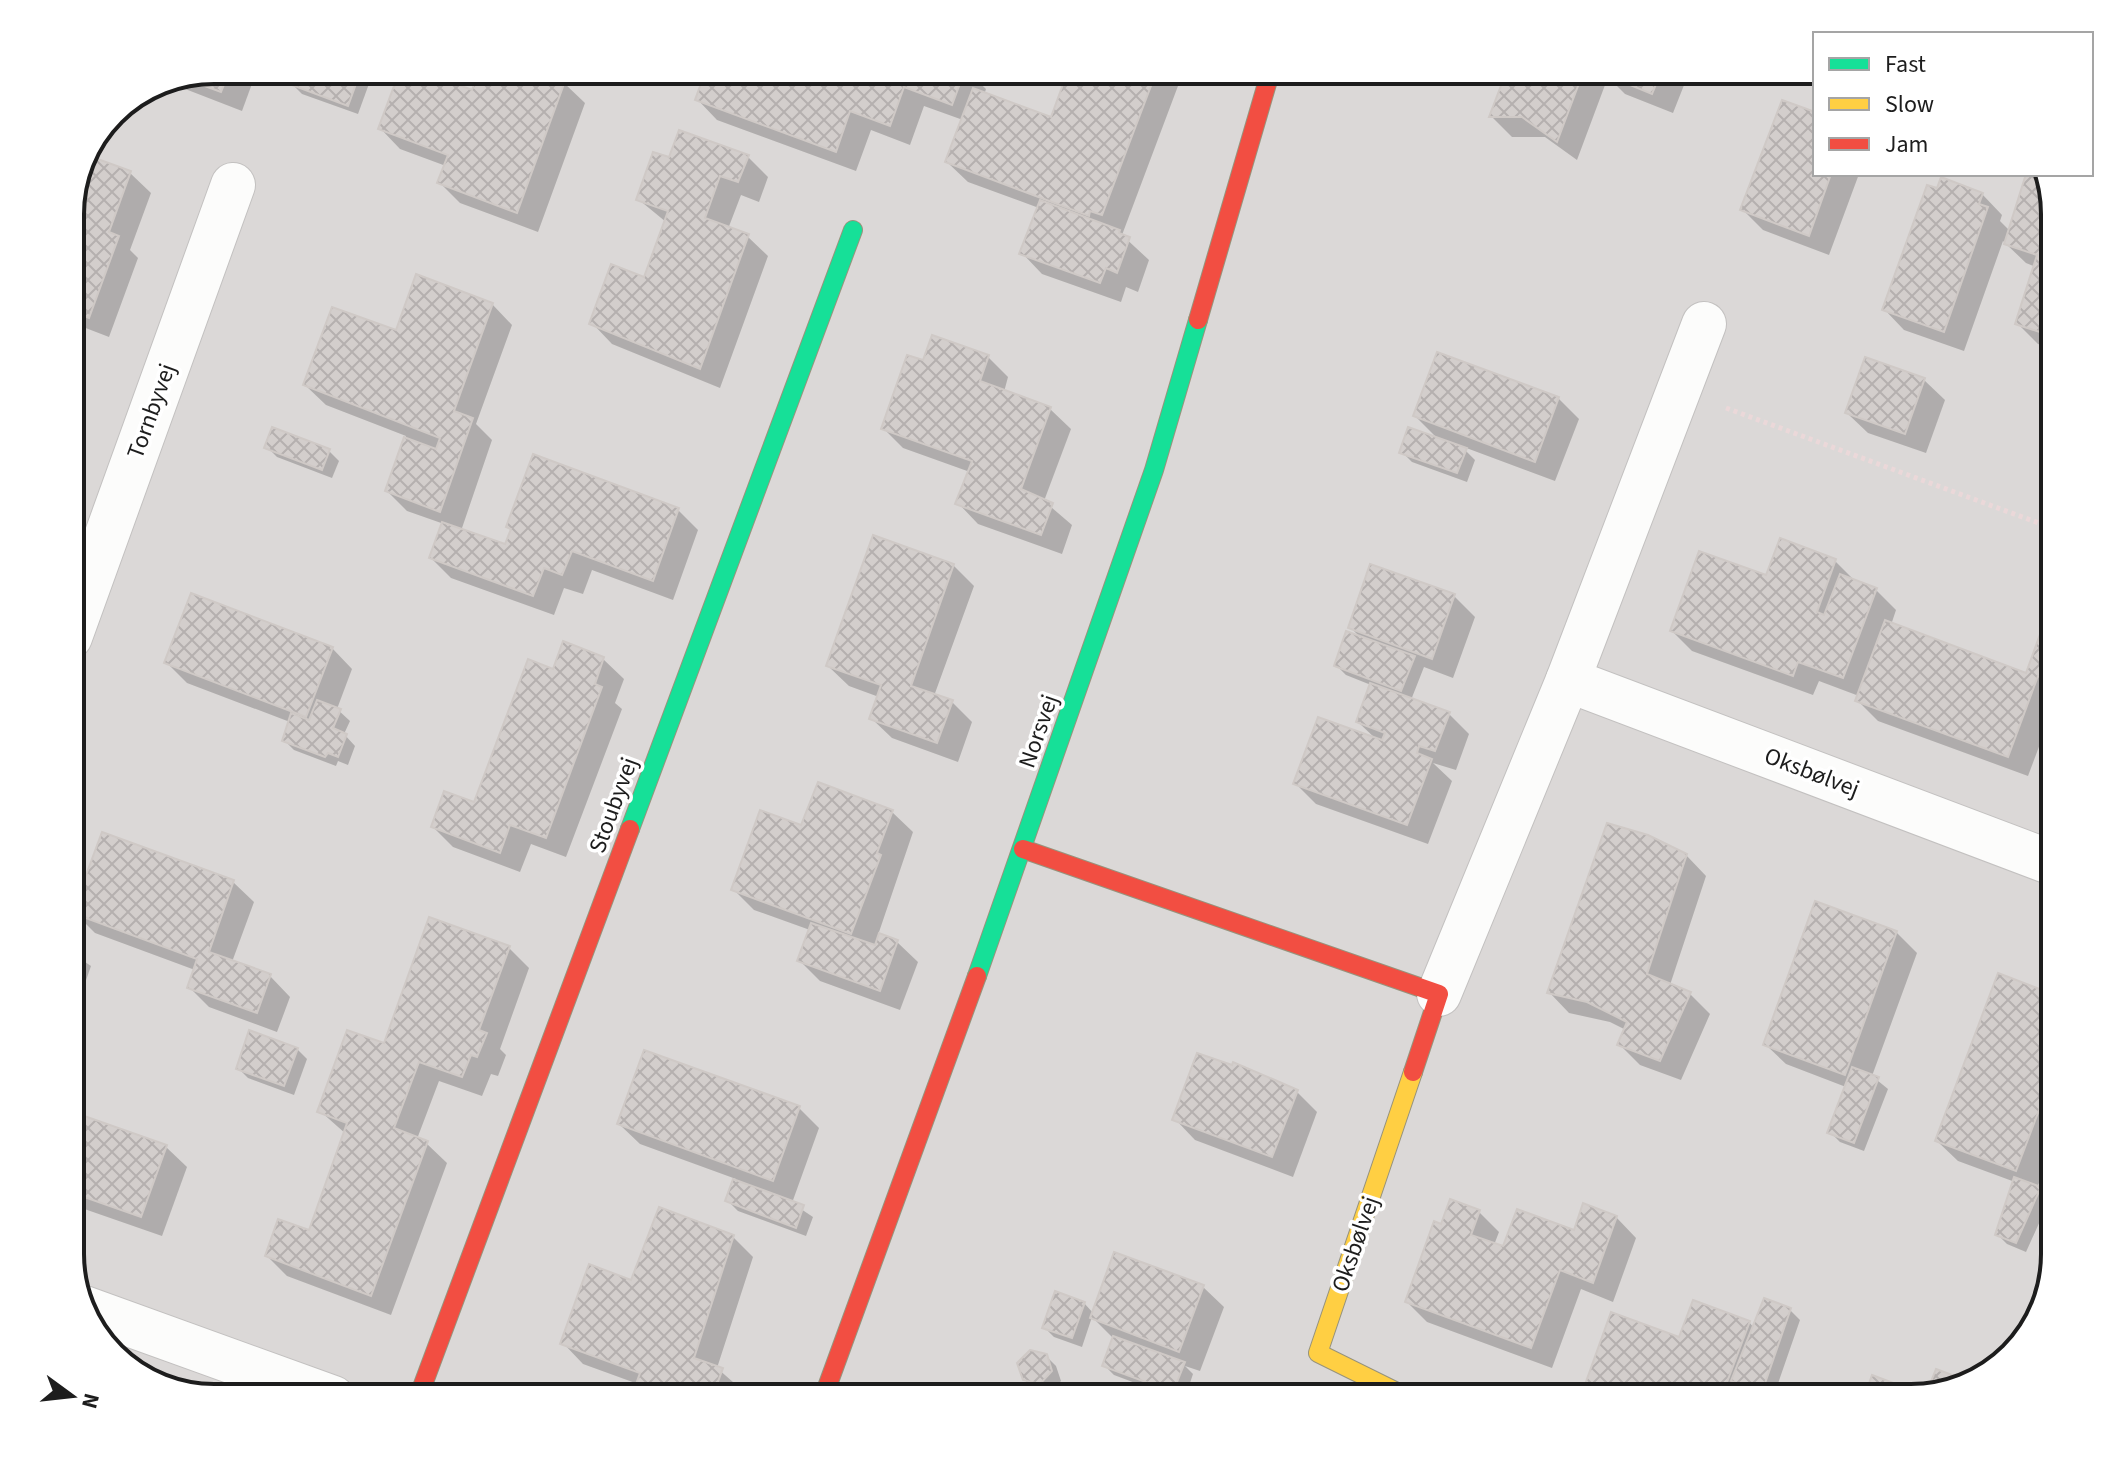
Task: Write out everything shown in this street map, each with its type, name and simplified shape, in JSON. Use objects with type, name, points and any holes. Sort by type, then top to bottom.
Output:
[{"type":"street","name":"Norsvej","points":[[828,1384],[1023,849],[1154,470],[1267,84]]},
{"type":"street","name":"Tornbyvej","points":[[84,598],[233,185]]},
{"type":"street","name":"Stoubyvej","points":[[423,1384],[853,230]]},
{"type":"street","name":"Oksbølvej","points":[[1381,1384],[1318,1353],[1439,994],[1568,680],[1704,324]]},
{"type":"street","name":"Oksbølvej","points":[[1568,680],[2041,859]]},
{"type":"street","points":[[1023,849],[1439,994]]},
{"type":"street","points":[[98,1313],[294,1384]]},
{"type":"path","points":[[1678,390],[2041,524]]},
{"type":"shaded area","points":[[214,84],[1813,84],[1813,176],[2035,176],[2041,214],[2041,1254],[2034,1296],[2019,1326],[1997,1352],[1968,1371],[1936,1382],[1911,1384],[214,1384],[180,1380],[142,1362],[116,1340],[101,1319],[91,1296],[84,1263],[84,205],[88,180],[97,157],[111,135],[128,116],[149,101],[172,91]]},
{"type":"building","points":[[224,84],[221,92],[201,85]]},
{"type":"building","points":[[289,84],[356,84],[348,106]]},
{"type":"building","points":[[395,84],[456,84],[472,90],[474,84],[564,84],[517,213],[437,183],[448,155],[378,129]]},
{"type":"building","points":[[701,84],[960,84],[952,105],[904,87],[890,126],[850,111],[836,152],[695,100]]},
{"type":"building","points":[[1061,84],[1152,84],[1102,215],[1090,211],[1089,216],[945,162],[973,88],[1051,117]]},
{"type":"building","points":[[1502,84],[1579,84],[1557,142],[1522,117],[1489,117]]},
{"type":"building","points":[[1628,84],[1656,84],[1652,94]]},
{"type":"building","points":[[1782,100],[1813,111],[1813,176],[1830,176],[1809,236],[1740,210]]},
{"type":"building","points":[[679,130],[749,155],[738,182],[720,176],[705,218],[749,234],[700,369],[589,324],[611,264],[644,277],[668,211],[636,200],[653,152],[669,157]]},
{"type":"building","points":[[96,159],[131,171],[109,232],[119,236],[89,318],[84,316],[84,205],[88,180]]},
{"type":"building","points":[[2025,176],[2035,176],[2041,214],[2041,332],[2015,324],[2037,255],[2004,244]]},
{"type":"building","points":[[1941,177],[1983,193],[1979,204],[1988,207],[1944,332],[1882,310],[1927,185],[1937,188]]},
{"type":"building","points":[[1040,200],[1120,230],[1119,233],[1130,237],[1117,273],[1106,268],[1100,283],[1019,254]]},
{"type":"building","points":[[416,274],[493,303],[454,411],[473,418],[440,512],[385,491],[404,437],[436,449],[440,438],[303,385],[332,307],[396,330]]},
{"type":"building","points":[[932,335],[989,355],[980,381],[1051,407],[1021,489],[1053,503],[1041,535],[955,504],[972,461],[881,429],[907,355],[923,360]]},
{"type":"building","points":[[1437,352],[1559,397],[1535,462],[1413,416]]},
{"type":"building","points":[[1865,357],[1925,378],[1905,434],[1845,413]]},
{"type":"building","points":[[272,427],[330,449],[322,470],[264,448]]},
{"type":"building","points":[[1408,427],[1467,448],[1457,473],[1399,453]]},
{"type":"building","points":[[533,454],[679,508],[653,581],[572,551],[562,575],[544,568],[533,596],[429,558],[442,522],[505,544],[511,529],[506,527]]},
{"type":"building","points":[[873,535],[954,564],[911,686],[953,700],[937,743],[869,719],[881,685],[826,666]]},
{"type":"building","points":[[1780,538],[1836,559],[1817,612],[1824,615],[1840,574],[1877,588],[1843,678],[1798,662],[1793,676],[1670,631],[1699,551],[1766,575]]},
{"type":"building","points":[[1370,564],[1455,594],[1432,659],[1348,628]]},
{"type":"building","points":[[191,593],[333,647],[306,717],[164,663]]},
{"type":"building","points":[[1885,620],[2026,673],[2041,632],[2041,677],[2038,676],[2008,757],[1855,701]]},
{"type":"building","points":[[1346,631],[1415,656],[1401,691],[1334,666]]},
{"type":"building","points":[[563,641],[604,657],[595,684],[602,687],[546,838],[510,825],[500,853],[431,827],[444,791],[474,802],[528,659],[553,669]]},
{"type":"building","points":[[1370,683],[1450,712],[1435,751],[1419,746],[1417,753],[1432,759],[1407,825],[1293,784],[1318,717],[1382,740],[1385,733],[1356,722]]},
{"type":"building","points":[[317,700],[341,709],[333,728],[347,734],[338,757],[328,753],[325,757],[282,741],[291,713],[309,720]]},
{"type":"building","points":[[818,782],[893,810],[877,853],[881,855],[851,934],[731,890],[760,810],[801,825]]},
{"type":"building","points":[[1607,823],[1648,835],[1687,854],[1647,974],[1691,992],[1660,1061],[1617,1045],[1627,1022],[1587,1002],[1547,993]]},
{"type":"building","points":[[102,832],[234,880],[209,952],[271,974],[257,1013],[187,988],[197,959],[84,917],[84,881]]},
{"type":"building","points":[[1815,901],[1897,931],[1845,1075],[1763,1045]]},
{"type":"building","points":[[429,917],[510,946],[479,1030],[487,1033],[477,1057],[471,1055],[462,1077],[419,1062],[394,1128],[428,1141],[371,1296],[265,1256],[278,1219],[309,1230],[347,1123],[317,1112],[347,1030],[384,1043]]},
{"type":"building","points":[[811,923],[875,945],[879,933],[898,940],[880,991],[797,961]]},
{"type":"building","points":[[1998,973],[2041,990],[2041,1105],[2016,1171],[1935,1141]]},
{"type":"building","points":[[249,1030],[298,1048],[284,1086],[236,1069]]},
{"type":"building","points":[[644,1050],[800,1106],[773,1181],[617,1124]]},
{"type":"building","points":[[1197,1053],[1232,1065],[1233,1062],[1298,1090],[1272,1157],[1172,1120]]},
{"type":"building","points":[[1852,1067],[1879,1077],[1854,1143],[1827,1133]]},
{"type":"building","points":[[84,1116],[167,1145],[141,1217],[84,1197]]},
{"type":"building","points":[[2014,1177],[2041,1187],[2016,1243],[1995,1235]]},
{"type":"building","points":[[733,1179],[804,1205],[796,1228],[725,1201]]},
{"type":"building","points":[[1450,1199],[1480,1210],[1471,1235],[1503,1246],[1517,1209],[1574,1230],[1583,1203],[1617,1216],[1593,1283],[1560,1270],[1531,1348],[1405,1302],[1434,1221],[1441,1224]]},
{"type":"building","points":[[659,1207],[734,1235],[694,1358],[723,1368],[717,1384],[636,1384],[640,1373],[560,1344],[589,1264],[631,1280]]},
{"type":"building","points":[[1114,1252],[1204,1285],[1179,1352],[1090,1318]]},
{"type":"building","points":[[1055,1291],[1085,1302],[1072,1338],[1042,1328]]},
{"type":"building","points":[[1764,1298],[1791,1308],[1765,1384],[1731,1381]]},
{"type":"building","points":[[1693,1300],[1750,1321],[1726,1384],[1585,1384],[1611,1312],[1679,1337]]},
{"type":"building","points":[[1113,1336],[1185,1362],[1176,1384],[1151,1384],[1102,1366]]},
{"type":"building","points":[[1030,1350],[1047,1354],[1052,1371],[1040,1384],[1023,1380],[1017,1363]]},
{"type":"building","points":[[1936,1369],[1955,1376],[1936,1382],[1931,1382]]},
{"type":"building","points":[[1872,1375],[1896,1384],[1869,1384]]},
{"type":"traffic: fast","points":[[630,829],[853,230]]},
{"type":"traffic: fast","points":[[977,976],[1154,470],[1198,320]]},
{"type":"traffic: slow","points":[[1381,1384],[1318,1353],[1413,1072]]},
{"type":"traffic: jam","points":[[1198,320],[1267,84]]},
{"type":"traffic: jam","points":[[423,1384],[630,829]]},
{"type":"traffic: jam","points":[[1023,849],[1439,994],[1413,1072]]},
{"type":"traffic: jam","points":[[828,1384],[977,976]]}]
